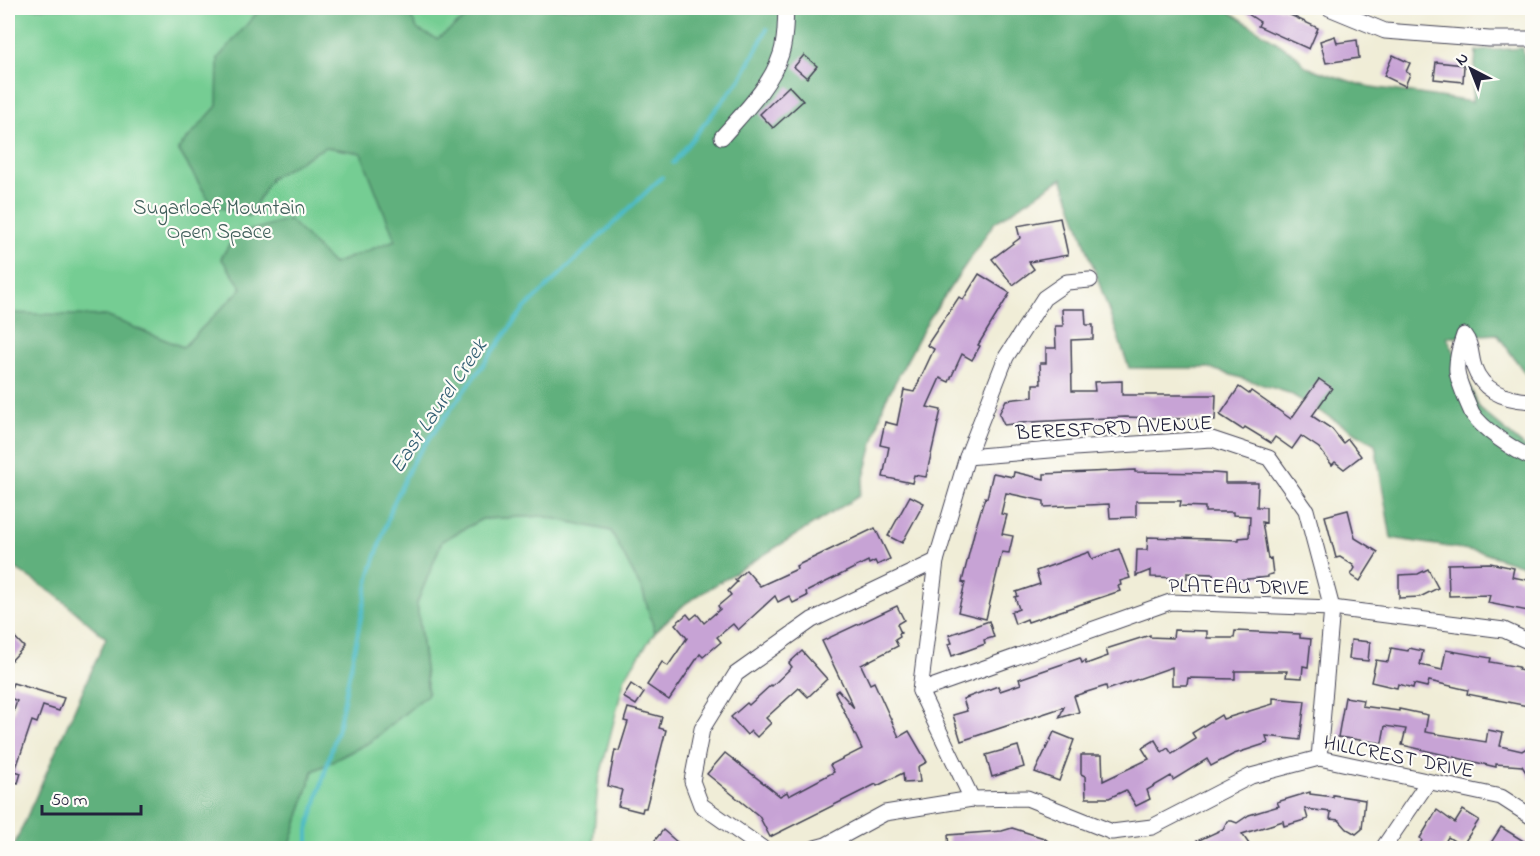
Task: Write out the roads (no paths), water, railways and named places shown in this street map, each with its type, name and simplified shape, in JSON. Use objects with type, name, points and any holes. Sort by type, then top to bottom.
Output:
[{"type":"street","points":[[722,137],[762,89],[775,69],[785,36],[786,8]]},
{"type":"street","points":[[1329,8],[1385,31],[1490,39],[1533,39]]},
{"type":"street","points":[[972,798],[920,691],[936,561],[967,457],[1006,357],[1044,298],[1067,282],[1090,280]]},
{"type":"street","points":[[1533,400],[1510,400],[1488,388],[1474,369],[1470,342],[1464,335],[1460,345],[1457,373],[1473,414],[1520,453],[1533,458]]},
{"type":"street","name":"BERESFORD AVENUE","points":[[967,457],[1212,439],[1269,458],[1306,510],[1332,608],[1319,758]]},
{"type":"street","points":[[762,849],[701,805],[692,781],[702,729],[736,674],[812,620],[936,561]]},
{"type":"street","name":"PLATEAU DRIVE","points":[[920,691],[1170,602],[1332,608],[1504,630],[1533,643]]},
{"type":"street","name":"HILLCREST DRIVE","points":[[815,849],[885,813],[972,798],[1027,798],[1112,832],[1152,827],[1251,776],[1319,758],[1500,797],[1533,817]]},
{"type":"street","points":[[1383,849],[1428,782]]},
{"type":"waterway","name":"East Laurel Creek","points":[[673,163],[742,77],[767,29]]},
{"type":"waterway","name":"East Laurel Creek","points":[[308,848],[308,830],[339,724],[370,574],[393,504],[413,461],[523,310],[662,177]]},
{"type":"park label","name":"Sugarloaf Mountain Open Space","points":[[219,219]]}]
